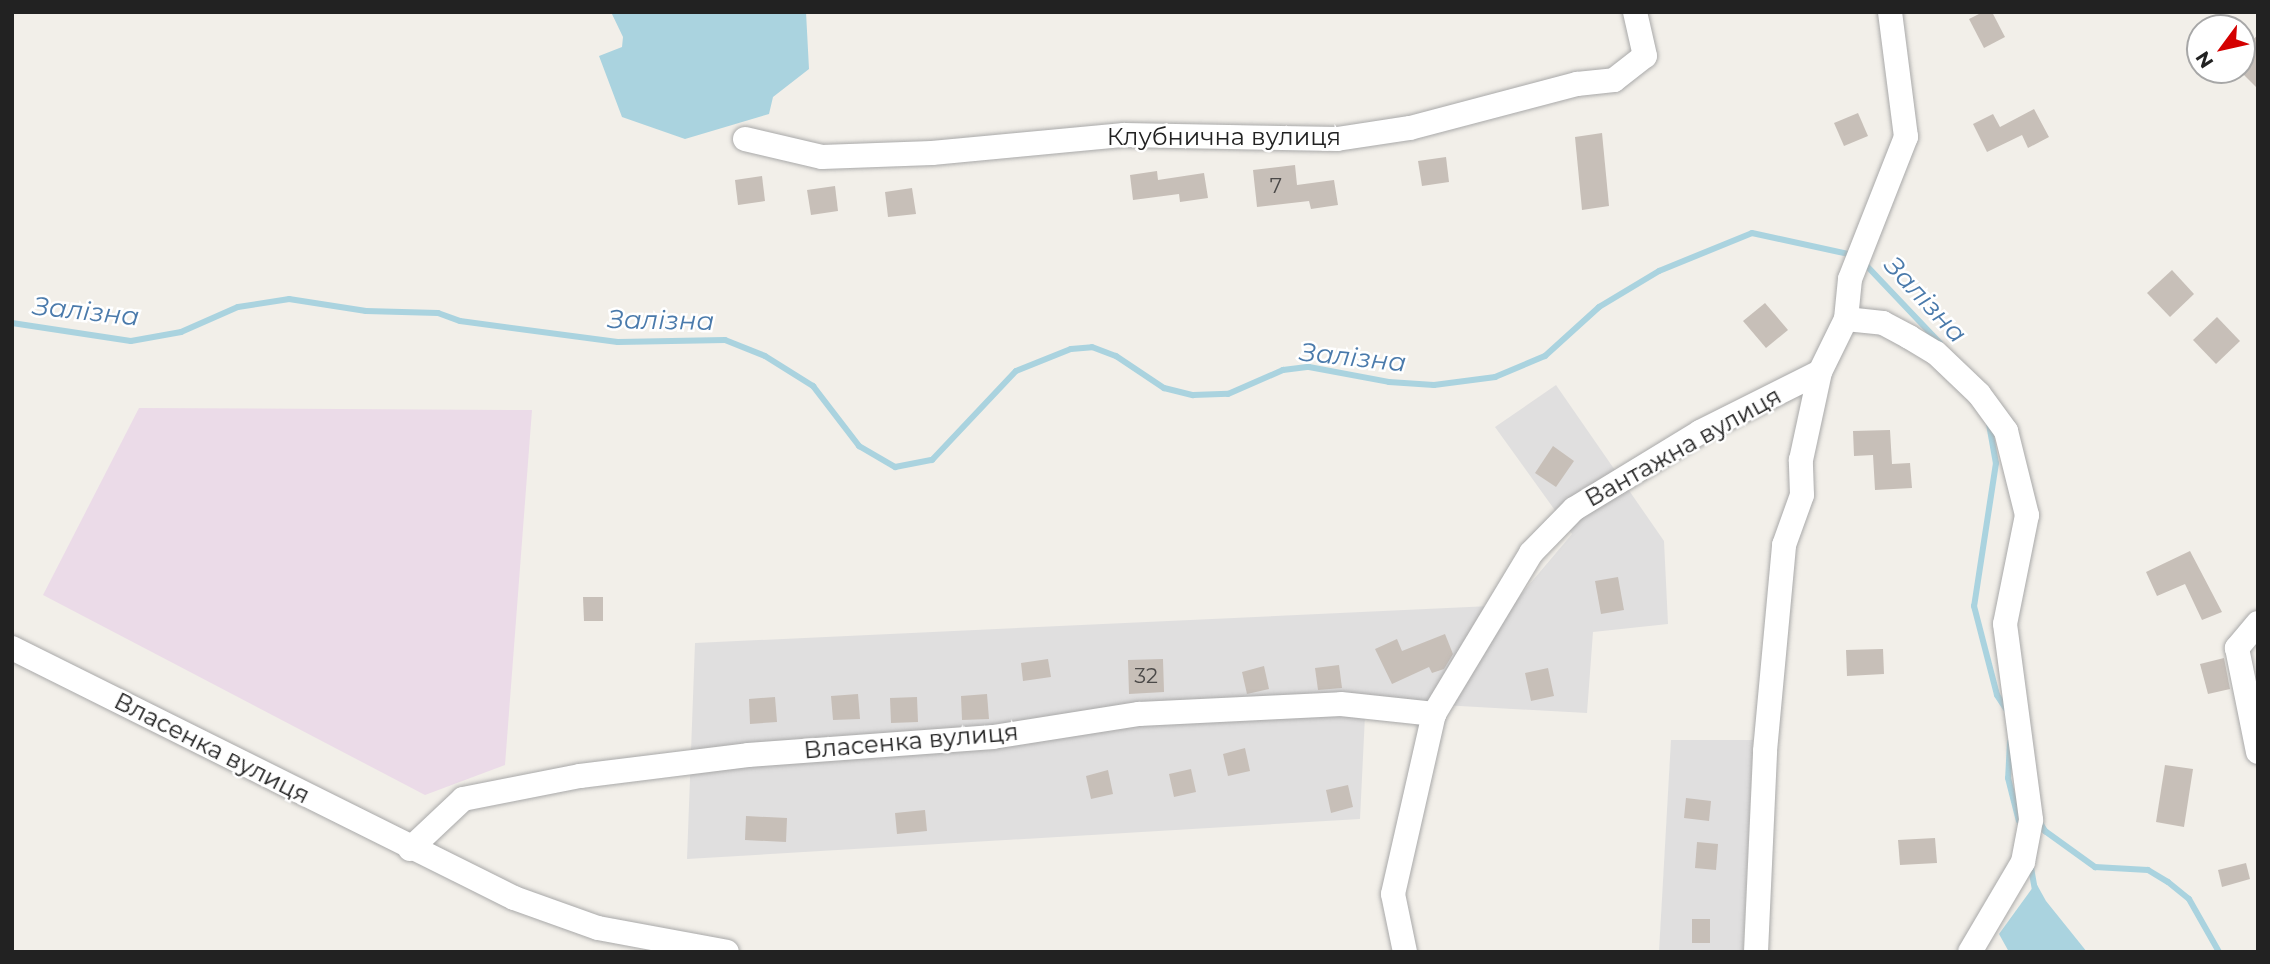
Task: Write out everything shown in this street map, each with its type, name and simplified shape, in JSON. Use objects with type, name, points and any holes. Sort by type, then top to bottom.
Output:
[{"type":"street","name":"Клубнична вулиця","points":[[745,139],[822,157],[932,153],[1124,135],[1337,139],[1410,128],[1577,84],[1614,80],[1645,56],[1635,12]]},
{"type":"street","name":"Вантажна вулиця","points":[[1756,952],[1766,738],[1784,545],[1802,495],[1801,460],[1820,372],[1846,318],[1850,279],[1906,137],[1889,12]]},
{"type":"street","points":[[1846,318],[1883,323],[1909,337],[1936,353],[1979,394],[2006,431],[2026,515],[2005,624],[2031,820],[2023,862],[1970,952]]},
{"type":"street","name":"Вантажна вулиця","points":[[1405,952],[1393,894],[1434,714],[1531,553],[1574,509],[1700,432],[1820,372]]},
{"type":"street","points":[[2258,623],[2237,648],[2258,752]]},
{"type":"street","name":"Власенка вулиця","points":[[12,648],[415,851],[463,799],[580,776],[748,755],[993,737],[1139,714],[1341,704],[1434,714]]},
{"type":"street","points":[[415,851],[558,915],[644,938],[727,952]]},
{"type":"shaded area","points":[[1556,385],[1664,541],[1668,624],[1593,632],[1587,713],[1424,704],[1366,695],[1360,819],[687,859],[695,643],[1512,605],[1572,534],[1495,427]]},
{"type":"shaded area","points":[[139,408],[532,410],[505,765],[425,795],[43,595]]},
{"type":"shaded area","points":[[1671,740],[1753,740],[1743,952],[1659,952]]},
{"type":"water","points":[[611,12],[806,12],[809,69],[773,97],[769,114],[685,139],[622,117],[599,56],[622,47],[623,37]]},
{"type":"water","points":[[2036,883],[2046,901],[2087,952],[2009,952],[1999,934]]},
{"type":"building","points":[[1983,12],[1992,12],[2005,37],[1984,48],[1969,19]]},
{"type":"building","points":[[2258,35],[2258,89],[2253,84],[2256,84]]},
{"type":"building","points":[[2034,109],[2049,137],[2028,148],[2022,135],[1987,152],[1973,124],[1993,114],[2000,127]]},
{"type":"building","points":[[1858,113],[1868,136],[1844,146],[1834,123]]},
{"type":"building","points":[[1602,133],[1609,206],[1582,210],[1575,137]]},
{"type":"building","points":[[1446,157],[1449,182],[1422,186],[1418,161]]},
{"type":"building","points":[[1295,165],[1297,185],[1334,180],[1338,205],[1311,209],[1309,201],[1257,207],[1253,170]]},
{"type":"building","points":[[1157,171],[1158,180],[1204,173],[1208,198],[1180,202],[1179,194],[1133,200],[1130,175]]},
{"type":"building","points":[[762,176],[765,201],[738,205],[735,180]]},
{"type":"building","points":[[835,186],[838,211],[811,215],[807,190]]},
{"type":"building","points":[[912,188],[916,214],[888,217],[885,192]]},
{"type":"building","points":[[2172,270],[2194,294],[2170,317],[2147,293]]},
{"type":"building","points":[[1765,303],[1788,330],[1766,348],[1743,321]]},
{"type":"building","points":[[2217,317],[2240,341],[2216,364],[2193,340]]},
{"type":"building","points":[[1890,430],[1892,464],[1910,463],[1912,488],[1875,490],[1873,455],[1854,456],[1853,431]]},
{"type":"building","points":[[1553,446],[1574,461],[1556,487],[1535,473]]},
{"type":"building","points":[[2190,551],[2222,612],[2202,620],[2185,584],[2157,596],[2146,572]]},
{"type":"building","points":[[1618,577],[1624,610],[1601,614],[1595,581]]},
{"type":"building","points":[[583,597],[603,597],[603,621],[584,621]]},
{"type":"building","points":[[1445,634],[1453,654],[1444,669],[1432,673],[1429,667],[1392,684],[1375,649],[1397,639],[1402,651]]},
{"type":"building","points":[[1883,649],[1884,674],[1847,676],[1846,650]]},
{"type":"building","points":[[2224,658],[2230,689],[2208,694],[2200,664]]},
{"type":"building","points":[[1048,659],[1051,677],[1023,681],[1021,663]]},
{"type":"building","points":[[1163,659],[1164,692],[1129,694],[1128,660]]},
{"type":"building","points":[[1339,665],[1342,688],[1318,690],[1315,668]]},
{"type":"building","points":[[1264,666],[1269,689],[1247,694],[1242,672]]},
{"type":"building","points":[[1548,668],[1554,696],[1531,701],[1525,673]]},
{"type":"building","points":[[858,694],[860,719],[833,720],[831,696]]},
{"type":"building","points":[[987,694],[989,719],[962,720],[961,696]]},
{"type":"building","points":[[775,697],[777,722],[750,724],[749,699]]},
{"type":"building","points":[[917,697],[918,722],[891,723],[890,698]]},
{"type":"building","points":[[1245,748],[1250,771],[1228,776],[1223,754]]},
{"type":"building","points":[[2165,765],[2193,769],[2184,827],[2156,822]]},
{"type":"building","points":[[1191,769],[1196,792],[1174,797],[1169,774]]},
{"type":"building","points":[[1108,770],[1113,794],[1091,799],[1086,776]]},
{"type":"building","points":[[1348,785],[1353,807],[1331,813],[1326,790]]},
{"type":"building","points":[[1686,798],[1711,801],[1709,821],[1684,818]]},
{"type":"building","points":[[925,810],[927,831],[897,834],[895,813]]},
{"type":"building","points":[[746,816],[787,818],[786,842],[745,840]]},
{"type":"building","points":[[1935,838],[1937,863],[1900,865],[1898,840]]},
{"type":"building","points":[[1697,842],[1718,844],[1716,870],[1695,868]]},
{"type":"building","points":[[2246,863],[2250,879],[2222,887],[2218,870]]},
{"type":"building","points":[[1692,919],[1710,919],[1710,943],[1692,943]]},
{"type":"waterway","name":"Залізна","points":[[12,323],[131,341],[181,332],[238,307],[289,299],[366,311],[438,313],[460,321],[618,342],[725,340],[765,356],[813,386],[859,446],[895,467],[932,460],[1016,371],[1071,349],[1092,347],[1116,356],[1164,388],[1193,395],[1228,394],[1283,370],[1309,367],[1389,382],[1434,385],[1495,377],[1545,356],[1599,307],[1659,271],[1752,233],[1853,255]]},
{"type":"waterway","name":"Залізна","points":[[1864,263],[1940,343]]},
{"type":"waterway","name":"Залізна","points":[[1989,424],[1996,463],[1974,606],[1997,695],[2006,709]]},
{"type":"waterway","points":[[2010,742],[2008,778],[2019,821]]},
{"type":"waterway","name":"Залізна","points":[[2039,821],[2045,831],[2095,867],[2148,870],[2168,882],[2189,899],[2219,952]]},
{"type":"waterway","points":[[2030,862],[2035,889]]}]
